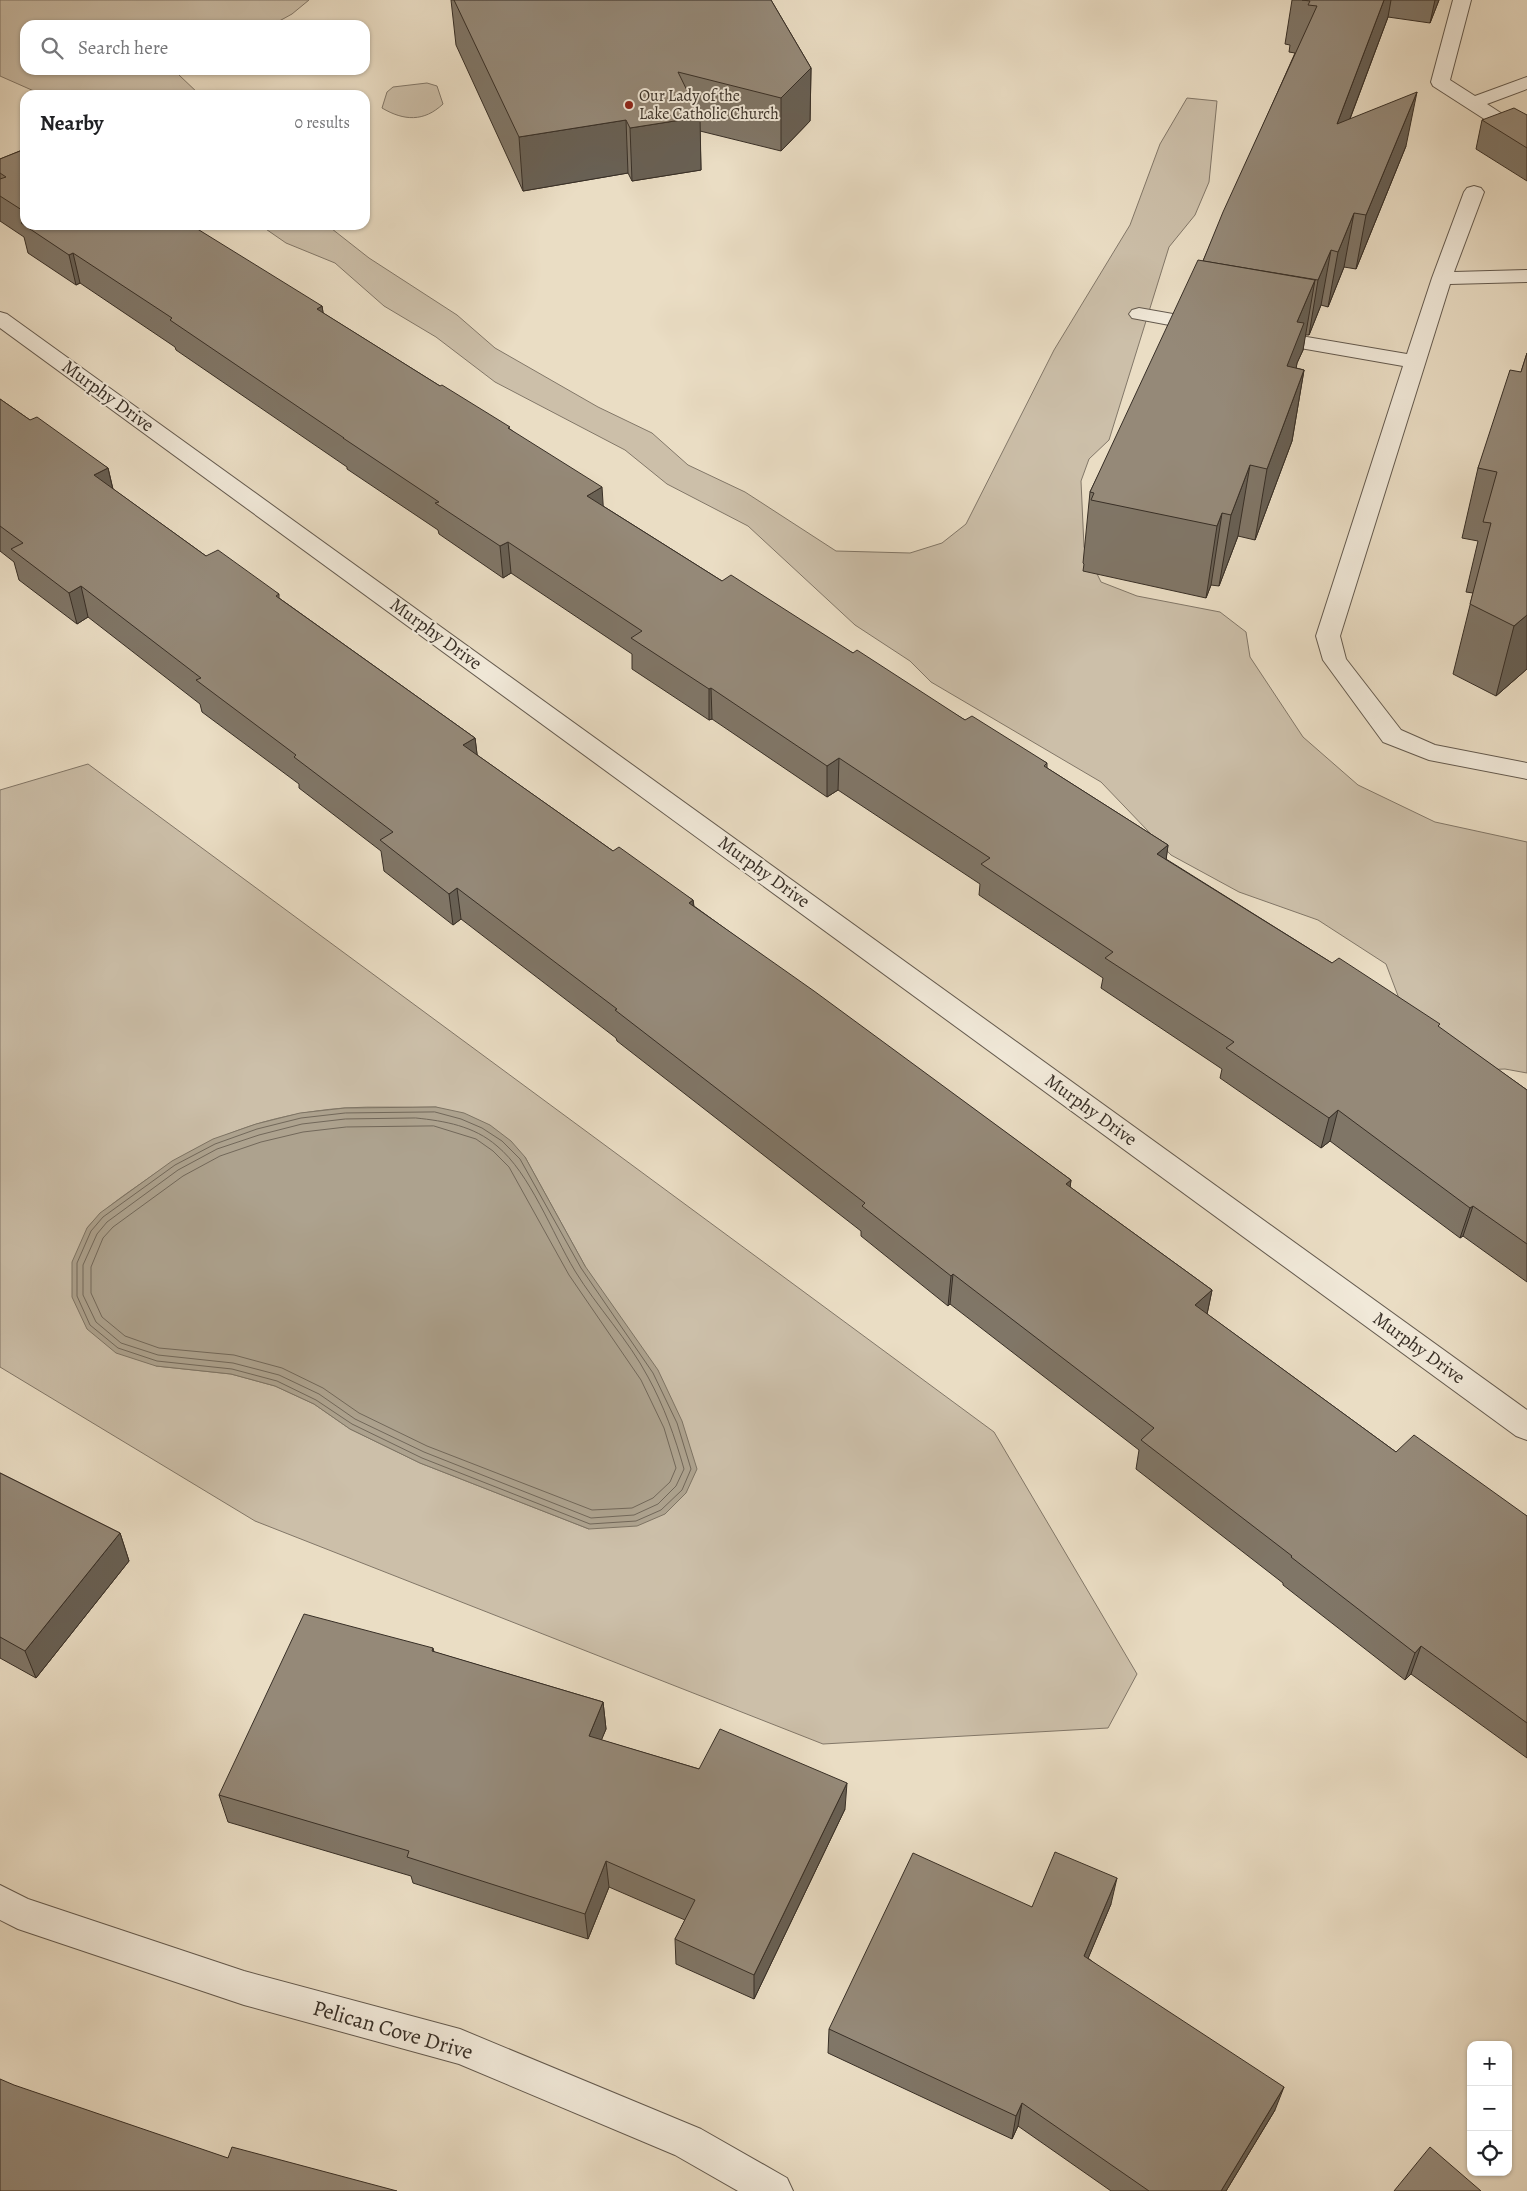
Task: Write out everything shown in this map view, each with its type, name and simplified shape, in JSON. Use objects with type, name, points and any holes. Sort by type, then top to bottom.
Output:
[{"type":"street","points":[[1462,0],[1440,82],[1527,138]]},
{"type":"street","points":[[1473,103],[1527,83]]},
{"type":"street","points":[[1474,192],[1442,278],[1328,636],[1335,660],[1392,736],[1429,752],[1527,771]]},
{"type":"street","points":[[1442,278],[1527,276]]},
{"type":"street","points":[[1139,314],[1415,362]]},
{"type":"street","name":"Murphy Drive","points":[[0,318],[1527,1427]]},
{"type":"street","name":"Pelican Cove Drive","points":[[0,1901],[18,1912],[244,1988],[460,2047],[688,2142],[774,2191]]},
{"type":"shaded area","points":[[0,0],[309,0],[281,20],[20,20],[20,75],[179,75],[195,90],[32,90],[0,76]]},
{"type":"shaded area","points":[[427,83],[437,86],[443,104],[429,114],[414,118],[406,117],[382,108],[387,92],[393,87]]},
{"type":"shaded area","points":[[1187,98],[1217,101],[1209,182],[1195,215],[1169,247],[1109,440],[1089,459],[1081,481],[1084,547],[1101,582],[1137,596],[1220,612],[1246,632],[1250,657],[1303,737],[1358,785],[1435,822],[1527,842],[1527,1073],[1505,1069],[1479,1070],[1409,1025],[1386,964],[1318,920],[1239,892],[1171,855],[1101,782],[931,682],[910,661],[855,625],[748,526],[667,484],[625,450],[495,382],[436,337],[384,306],[335,263],[286,243],[267,230],[333,230],[369,258],[457,315],[495,348],[598,407],[652,433],[688,465],[745,492],[836,551],[910,553],[942,543],[966,524],[1054,350],[1130,225],[1160,144]]},
{"type":"shaded area","points":[[88,764],[994,1432],[1137,1674],[1108,1728],[823,1744],[255,1521],[0,1367],[0,790]],"holes":[[[355,1107],[436,1107],[525,1157],[585,1266],[589,1529],[420,1463],[350,1429],[314,1404],[275,1386],[231,1374],[156,1366],[87,1228],[121,1198],[166,1166],[190,1152],[238,1130],[263,1122],[316,1111]]]},
{"type":"water","points":[[436,1107],[464,1113],[490,1125],[511,1141],[525,1157],[585,1266],[658,1370],[682,1421],[697,1469],[686,1493],[665,1514],[637,1526],[589,1529],[420,1463],[350,1429],[314,1404],[275,1386],[231,1374],[156,1366],[116,1353],[87,1329],[72,1297],[72,1262],[87,1228],[100,1213],[172,1161],[213,1139],[256,1124],[300,1113],[345,1108]]},
{"type":"building","points":[[454,0],[771,0],[811,68],[781,98],[678,72],[700,117],[630,128],[626,120],[519,137]]},
{"type":"building","points":[[1302,0],[1384,0],[1337,124],[1417,92],[1366,215],[1354,213],[1338,252],[1331,250],[1318,280],[1203,261],[1223,212],[1317,6],[1308,5],[1310,1]]},
{"type":"building","points":[[1514,108],[1527,115],[1527,148],[1482,120]]},
{"type":"building","points":[[20,151],[20,209],[0,196],[0,179],[6,177],[0,173],[0,159]]},
{"type":"building","points":[[32,230],[199,230],[322,306],[317,309],[440,386],[442,385],[510,427],[508,428],[602,487],[587,496],[722,581],[731,575],[853,653],[857,650],[965,720],[972,716],[1047,763],[1044,766],[1168,845],[1157,854],[1332,963],[1339,958],[1440,1024],[1438,1026],[1527,1090],[1527,1244],[1473,1206],[1470,1208],[1338,1110],[1329,1118],[1226,1048],[1234,1042],[1105,958],[1113,952],[981,864],[990,858],[839,758],[827,766],[711,688],[709,689],[631,638],[642,631],[508,542],[500,546],[435,503],[439,502],[170,320],[172,318],[73,253],[69,255]]},
{"type":"building","points":[[1198,260],[1315,280],[1297,322],[1304,323],[1287,366],[1304,370],[1267,469],[1250,465],[1231,515],[1222,513],[1217,526],[1091,500],[1094,493],[1090,492]]},
{"type":"building","points":[[1527,353],[1527,615],[1514,626],[1470,604],[1491,523],[1483,522],[1497,472],[1478,468],[1510,370],[1521,372]]},
{"type":"building","points":[[0,399],[30,420],[37,417],[108,468],[94,475],[206,556],[218,550],[279,594],[276,596],[475,738],[463,745],[613,851],[619,847],[693,900],[689,903],[814,991],[1071,1180],[1066,1184],[1212,1290],[1195,1305],[1396,1452],[1414,1435],[1527,1516],[1527,1723],[1421,1646],[1415,1653],[1141,1440],[1154,1428],[953,1274],[951,1276],[862,1206],[865,1203],[615,1010],[617,1009],[457,888],[449,894],[380,840],[393,832],[294,757],[296,755],[196,680],[201,678],[81,586],[69,593],[11,549],[23,543],[0,526]]},
{"type":"building","points":[[0,1473],[120,1533],[25,1651],[0,1637]]},
{"type":"building","points":[[304,1614],[433,1648],[432,1651],[603,1702],[589,1736],[699,1769],[720,1729],[847,1783],[754,1975],[675,1939],[695,1900],[606,1861],[585,1914],[407,1857],[409,1851],[219,1795]]},
{"type":"building","points":[[1055,1852],[1117,1878],[1084,1956],[1284,2087],[1221,2191],[1149,2191],[1022,2103],[1016,2116],[829,2029],[913,1853],[1032,1907]]},
{"type":"building","points":[[0,2079],[228,2158],[232,2147],[397,2191],[0,2191]]},
{"type":"building","points":[[1430,2147],[1481,2191],[1394,2191]]},
{"type":"place","name":"Our Lady of the Lake Catholic Church","points":[[629,105]]}]
